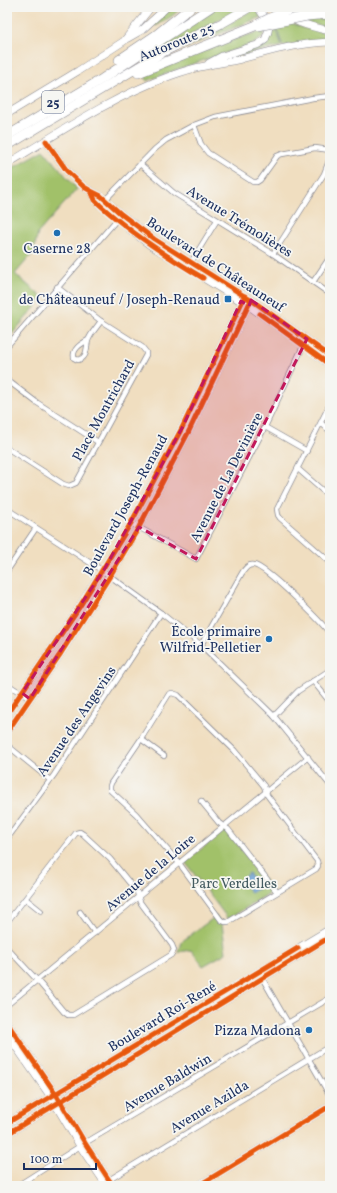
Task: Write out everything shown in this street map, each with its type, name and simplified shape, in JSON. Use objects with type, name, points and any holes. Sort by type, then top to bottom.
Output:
[{"type":"highway","name":"25","points":[[7,129],[113,64],[152,38],[191,7]]},
{"type":"highway","points":[[7,136],[106,76],[211,7]]},
{"type":"highway","name":"Autoroute 25","points":[[110,84],[256,26],[270,18],[296,7]]},
{"type":"highway","points":[[110,84],[165,51],[249,8]]},
{"type":"highway","points":[[256,26],[307,16],[330,14]]},
{"type":"highway","name":"25","points":[[7,146],[110,84]]},
{"type":"street","points":[[124,41],[151,7]]},
{"type":"street","points":[[7,114],[142,30],[167,7]]},
{"type":"street","points":[[204,66],[222,56],[257,45],[265,40],[269,26],[258,7]]},
{"type":"street","points":[[272,7],[299,23],[330,31]]},
{"type":"street","points":[[7,164],[97,110],[129,93],[169,76],[204,66],[224,63],[301,45],[330,42]]},
{"type":"street","points":[[100,205],[155,148],[166,140],[194,125],[215,117],[330,96]]},
{"type":"street","points":[[194,125],[201,144],[208,154],[253,182],[260,180],[277,156],[315,148],[330,150]]},
{"type":"street","name":"Boulevard de Châteauneuf","points":[[46,141],[67,171],[84,187],[98,193],[106,199],[119,217]]},
{"type":"street","points":[[273,254],[324,174],[330,158]]},
{"type":"street","name":"Avenue Trémolières","points":[[140,164],[174,192],[273,254],[330,294]]},
{"type":"street","name":"Boulevard de Châteauneuf","points":[[91,191],[95,200],[100,205],[119,217],[150,245],[189,266],[250,303],[305,342],[330,356]]},
{"type":"street","points":[[7,346],[119,217]]},
{"type":"street","points":[[189,266],[217,220]]},
{"type":"street","points":[[314,282],[330,257]]},
{"type":"street","name":"Place Montrichard","points":[[7,448],[63,484],[68,486],[76,483],[146,355],[146,352],[142,347],[100,321],[57,287]]},
{"type":"street","name":"Boulevard Joseph-Renaud","points":[[7,714],[103,571],[131,524],[182,428],[243,299]]},
{"type":"street","name":"Boulevard Joseph-Renaud","points":[[7,732],[61,653],[139,527],[189,431],[250,303]]},
{"type":"street","points":[[88,340],[100,321]]},
{"type":"street","name":"Boulevard de Châteauneuf","points":[[305,342],[330,365]]},
{"type":"street","name":"Avenue de La Devinière","points":[[131,524],[196,559],[264,427],[305,342]]},
{"type":"street","points":[[7,380],[36,402],[98,442]]},
{"type":"street","points":[[330,404],[277,509],[278,515],[330,562]]},
{"type":"street","points":[[320,423],[330,431]]},
{"type":"street","points":[[264,427],[307,451]]},
{"type":"street","points":[[298,469],[330,497]]},
{"type":"street","points":[[7,509],[103,571],[161,613],[200,645],[274,716],[330,785]]},
{"type":"street","points":[[7,571],[36,528]]},
{"type":"street","points":[[200,645],[242,573],[247,566],[253,565],[261,568],[270,575],[304,606],[330,634]]},
{"type":"street","points":[[80,606],[88,611]]},
{"type":"street","name":"Avenue des Angevins","points":[[7,839],[50,780],[161,613]]},
{"type":"street","points":[[52,648],[61,653]]},
{"type":"street","points":[[274,716],[298,691],[330,670]]},
{"type":"street","points":[[313,681],[330,702]]},
{"type":"street","points":[[7,684],[30,699]]},
{"type":"street","points":[[172,693],[178,695],[234,750],[264,786],[266,792],[267,796],[317,861],[318,866],[316,869],[278,892],[228,922],[225,922],[221,920],[179,863],[136,814],[110,790],[110,786],[172,693]]},
{"type":"street","points":[[141,739],[164,756]]},
{"type":"street","points":[[7,745],[50,780]]},
{"type":"street","name":"Avenue de la Loire","points":[[7,1005],[308,757]]},
{"type":"street","points":[[201,801],[219,823],[228,829],[278,892]]},
{"type":"street","points":[[7,922],[76,833],[80,832],[110,859],[137,892],[140,902],[172,945],[174,950],[172,954],[73,1015],[64,1012],[7,948]]},
{"type":"street","points":[[26,899],[41,911]]},
{"type":"street","points":[[80,912],[95,933]]},
{"type":"street","name":"Boulevard Roi-René","points":[[9,1133],[260,975],[330,928]]},
{"type":"street","name":"Boulevard Roi-René","points":[[7,1124],[260,975],[330,937]]},
{"type":"street","points":[[260,975],[330,1096]]},
{"type":"street","name":"Avenue Baldwin","points":[[17,1186],[82,1145],[330,998]]},
{"type":"street","points":[[7,1023],[54,1095],[104,1184],[114,1186]]},
{"type":"street","points":[[7,1034],[54,1095]]},
{"type":"street","name":"Avenue Azilda","points":[[104,1184],[330,1046]]},
{"type":"street","points":[[198,1186],[330,1106]]},
{"type":"street","points":[[7,1124],[9,1133]]},
{"type":"highlighted area","points":[[251,300],[307,339],[196,559],[139,527],[30,699],[22,693],[105,568],[182,428],[241,301],[249,306]]},
{"type":"green space","points":[[171,7],[183,7],[156,26],[154,23]]},
{"type":"green space","points":[[217,7],[244,7],[123,70]]},
{"type":"green space","points":[[304,7],[330,7],[330,11],[292,16],[288,14]]},
{"type":"green space","points":[[255,8],[261,17],[184,48],[184,47]]},
{"type":"green space","points":[[330,17],[330,28],[301,21]]},
{"type":"green space","points":[[292,23],[303,28],[330,34],[330,39],[283,46],[276,27]]},
{"type":"green space","points":[[275,27],[282,46],[226,59],[261,47],[272,28]]},
{"type":"green space","points":[[266,30],[262,38],[255,43],[147,81],[145,76],[205,50]]},
{"type":"green space","points":[[44,150],[77,189],[38,233],[33,253],[15,274],[43,298],[7,340],[7,171]]},
{"type":"green space","name":"Parc Verdelles","points":[[226,829],[273,891],[228,919],[185,862]]},
{"type":"green space","points":[[216,916],[222,924],[226,953],[203,966],[191,950],[178,952],[181,942]]},
{"type":"water","points":[[249,873],[259,888],[251,893],[241,879]]},
{"type":"cycle path","points":[[46,141],[67,171],[84,187],[101,196],[121,214],[154,239],[257,304],[330,356]]},
{"type":"cycle path","points":[[91,191],[95,200],[124,226],[203,278]]},
{"type":"cycle path","points":[[7,714],[80,606],[131,523],[182,428],[245,296]]},
{"type":"cycle path","points":[[7,732],[61,653],[139,527],[189,431],[251,300]]},
{"type":"cycle path","points":[[260,314],[330,365]]},
{"type":"cycle path","points":[[7,1134],[330,937]]},
{"type":"cycle path","points":[[7,1123],[298,948]]},
{"type":"cycle path","points":[[7,1023],[56,1094],[85,1143],[114,1186]]},
{"type":"cycle path","points":[[198,1186],[330,1106]]},
{"type":"place","name":"Caserne 28","points":[[57,233]]},
{"type":"place","name":"de Châteauneuf / Joseph-Renaud","points":[[228,299]]},
{"type":"place","name":"École primaire Wilfrid-Pelletier","points":[[269,639]]},
{"type":"place","name":"Pizza Madona","points":[[309,1030]]}]
